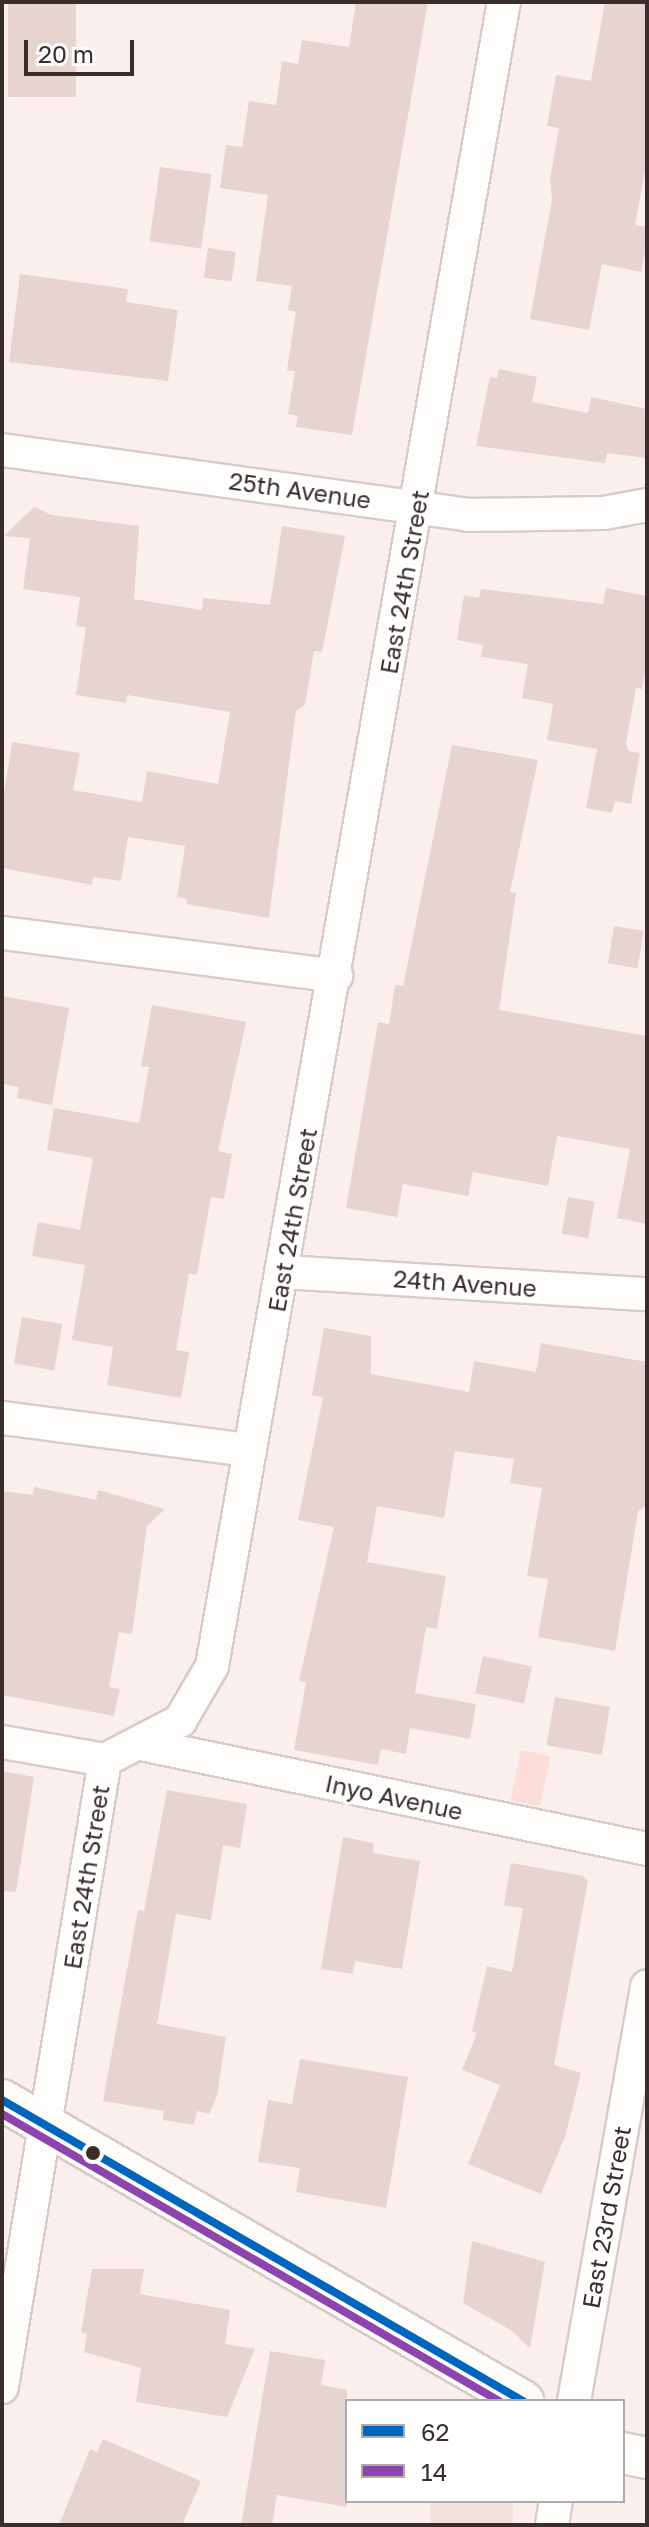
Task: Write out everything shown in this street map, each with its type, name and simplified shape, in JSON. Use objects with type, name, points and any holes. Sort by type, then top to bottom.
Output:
[{"type":"street","name":"East 24th Street","points":[[2,2387],[105,1760],[141,1744],[180,1721],[212,1666],[336,976],[504,2]]},
{"type":"street","name":"25th Avenue","points":[[2,450],[468,515],[604,513],[647,505]]},
{"type":"street","points":[[2,933],[336,976]]},
{"type":"street","name":"24th Avenue","points":[[283,1272],[647,1294]]},
{"type":"street","points":[[2,1418],[250,1450]]},
{"type":"street","points":[[2,1742],[105,1760]]},
{"type":"street","name":"Inyo Avenue","points":[[141,1744],[647,1849]]},
{"type":"street","name":"East 23rd Street","points":[[574,2399],[647,1986]]},
{"type":"street","points":[[2,2100],[520,2399]]},
{"type":"street","points":[[625,2453],[647,2458]]},
{"type":"street","points":[[552,2525],[556,2503]]},
{"type":"shaded area","points":[[521,1750],[550,1756],[540,1806],[510,1800]]},
{"type":"shaded area","points":[[430,2503],[513,2503],[513,2525],[430,2525]]},
{"type":"building","points":[[8,2],[76,2],[76,97],[8,97]]},
{"type":"building","points":[[356,2],[428,2],[352,435],[296,427],[298,416],[288,414],[295,371],[287,370],[296,312],[288,310],[292,286],[256,281],[268,195],[220,188],[226,145],[242,147],[249,101],[276,105],[282,61],[298,64],[302,40],[349,47]]},
{"type":"building","points":[[605,2],[647,2],[647,160],[635,225],[647,227],[647,242],[641,272],[602,264],[589,330],[530,319],[552,200],[550,179],[559,128],[547,126],[556,75],[591,81]]},
{"type":"building","points":[[160,167],[211,174],[201,249],[150,241]]},
{"type":"building","points":[[208,248],[236,252],[232,282],[204,278]]},
{"type":"building","points":[[20,274],[128,289],[126,302],[178,310],[168,381],[9,362]]},
{"type":"building","points":[[499,369],[537,377],[532,402],[588,413],[591,397],[647,409],[647,458],[607,453],[605,463],[476,446],[490,377],[497,378]]},
{"type":"building","points":[[34,507],[52,515],[139,526],[134,599],[202,610],[203,598],[270,605],[282,526],[345,536],[322,652],[314,651],[305,705],[296,711],[269,918],[186,904],[187,899],[177,897],[185,846],[128,837],[121,881],[93,877],[92,885],[2,868],[2,807],[12,742],[80,753],[73,790],[142,802],[147,771],[218,784],[230,712],[127,695],[126,703],[76,695],[86,627],[76,626],[80,597],[23,589],[30,538],[4,536]]},
{"type":"building","points":[[606,588],[647,596],[647,663],[642,689],[636,688],[626,744],[629,751],[640,753],[631,804],[615,801],[612,813],[586,808],[597,749],[547,740],[553,704],[522,698],[528,664],[481,657],[483,645],[457,640],[464,595],[479,598],[481,589],[603,604]]},
{"type":"building","points":[[452,745],[538,760],[510,892],[516,893],[499,1010],[647,1036],[647,1224],[617,1218],[630,1149],[557,1136],[548,1186],[473,1172],[468,1196],[403,1184],[397,1217],[346,1208],[378,1022],[389,1024],[395,985],[403,986]]},
{"type":"building","points":[[614,926],[644,931],[638,968],[608,964]]},
{"type":"building","points":[[2,996],[69,1008],[52,1105],[17,1098],[19,1087],[2,1084]]},
{"type":"building","points":[[152,1005],[246,1022],[218,1151],[232,1154],[224,1199],[211,1197],[197,1275],[189,1273],[176,1350],[189,1352],[181,1398],[107,1385],[113,1347],[72,1340],[85,1265],[32,1256],[38,1222],[80,1230],[93,1158],[47,1150],[54,1108],[139,1123],[149,1067],[141,1066]]},
{"type":"building","points":[[568,1197],[595,1202],[588,1238],[562,1233]]},
{"type":"building","points":[[22,1317],[62,1324],[54,1370],[14,1363]]},
{"type":"building","points":[[324,1328],[371,1336],[371,1374],[469,1392],[474,1361],[536,1372],[541,1343],[647,1362],[647,1504],[638,1512],[615,1651],[538,1637],[548,1579],[527,1576],[542,1488],[510,1483],[514,1459],[455,1451],[444,1518],[377,1506],[367,1562],[446,1576],[437,1629],[426,1627],[415,1693],[476,1704],[470,1739],[410,1728],[406,1754],[381,1749],[378,1765],[294,1750],[306,1682],[299,1681],[334,1527],[298,1520],[323,1397],[312,1395]]},
{"type":"building","points":[[34,1487],[96,1500],[98,1490],[165,1509],[147,1526],[132,1634],[119,1632],[109,1687],[120,1689],[114,1716],[2,1695],[2,1491],[33,1495]]},
{"type":"building","points":[[483,1656],[532,1666],[524,1704],[475,1693]]},
{"type":"building","points":[[555,1697],[610,1707],[602,1755],[546,1745]]},
{"type":"building","points":[[2,1771],[34,1777],[16,1892],[2,1891]]},
{"type":"building","points":[[167,1790],[247,1804],[240,1848],[223,1845],[211,1920],[176,1914],[157,2024],[226,2037],[217,2096],[209,2114],[197,2111],[194,2125],[163,2120],[164,2111],[103,2101],[138,1910],[144,1911]]},
{"type":"building","points":[[343,1837],[374,1843],[373,1853],[420,1861],[402,1969],[355,1961],[353,1974],[321,1969]]},
{"type":"building","points":[[511,1863],[583,1876],[588,1881],[554,2065],[581,2073],[566,2134],[541,2194],[468,2164],[500,2085],[462,2070],[477,2033],[472,2031],[487,1966],[512,1972],[523,1908],[504,1905]]},
{"type":"building","points":[[300,2059],[408,2077],[386,2208],[296,2192],[300,2168],[258,2162],[268,2100],[292,2104]]},
{"type":"building","points":[[472,2241],[545,2262],[530,2348],[512,2331],[463,2303]]},
{"type":"building","points":[[92,2269],[144,2269],[140,2294],[230,2310],[225,2344],[255,2349],[227,2417],[136,2402],[141,2368],[84,2352],[87,2334],[81,2332]]},
{"type":"building","points":[[270,2351],[325,2360],[321,2385],[347,2390],[347,2507],[277,2495],[272,2525],[241,2525]]},
{"type":"building","points":[[103,2439],[201,2481],[182,2525],[59,2525],[90,2449],[97,2452]]},
{"type":"transit line","name":"62","points":[[2,2100],[520,2399]]},
{"type":"transit line","name":"14","points":[[2,2114],[496,2399]]}]
